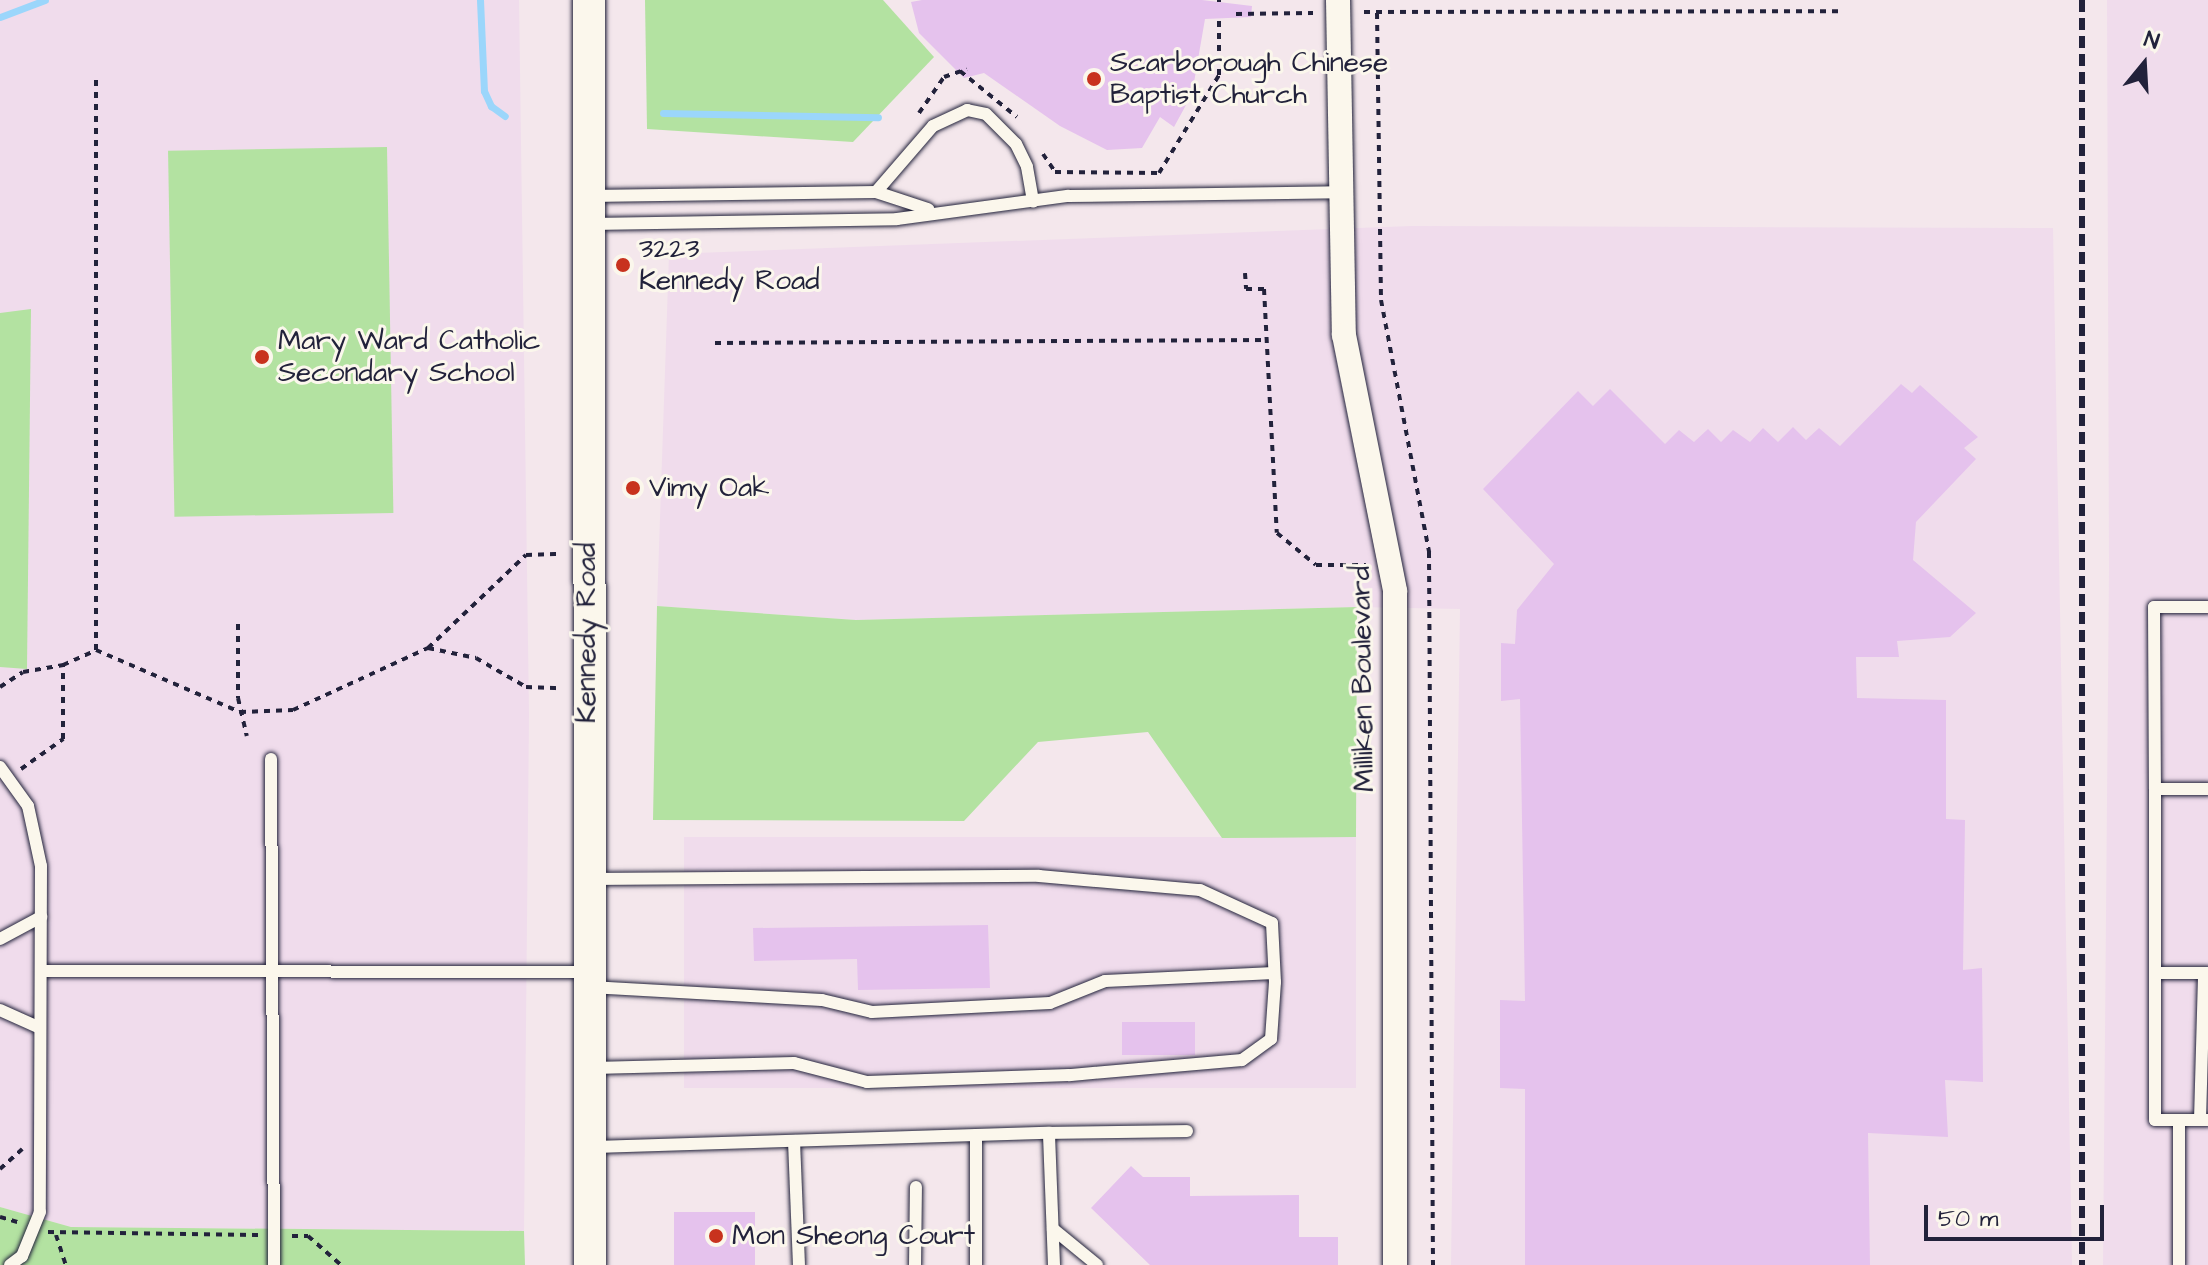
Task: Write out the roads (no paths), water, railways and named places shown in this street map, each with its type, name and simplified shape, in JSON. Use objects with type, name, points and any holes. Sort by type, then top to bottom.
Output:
[{"type":"main road","name":"Kennedy Road","points":[[589,0],[587,980],[590,1265]]},
{"type":"street","name":"Milliken Boulevard","points":[[1338,0],[1339,192],[1344,335],[1395,591],[1395,1265]]},
{"type":"lane","points":[[876,192],[933,126],[967,110],[986,114],[1016,144],[1027,167],[1033,201]]},
{"type":"lane","points":[[588,210],[876,192],[935,211]]},
{"type":"lane","points":[[588,210],[897,219],[935,211],[1033,201],[1339,192]]},
{"type":"lane","points":[[2155,973],[2206,973],[2204,1120],[2155,1120],[2154,607],[2208,607]]},
{"type":"lane","points":[[271,759],[274,1265]]},
{"type":"lane","points":[[4,772],[28,806],[41,866],[40,1212],[22,1256],[10,1265]]},
{"type":"lane","points":[[2155,789],[2208,789]]},
{"type":"lane","points":[[587,879],[1039,876],[1186,888],[1272,923],[1274,973],[1271,1039],[1242,1060],[1069,1075],[867,1082],[794,1063],[588,1069]]},
{"type":"lane","points":[[0,939],[41,917]]},
{"type":"lane","points":[[41,971],[272,972],[587,980],[822,1000],[872,1012],[1050,1003],[1105,981],[1274,973]]},
{"type":"lane","points":[[0,1010],[40,1028]]},
{"type":"lane","points":[[2179,1120],[2179,1265]]},
{"type":"lane","points":[[589,1147],[1187,1131]]},
{"type":"lane","points":[[1049,1133],[1054,1265]]},
{"type":"lane","points":[[976,1135],[976,1265]]},
{"type":"lane","points":[[794,1141],[799,1265]]},
{"type":"lane","points":[[915,1265],[916,1187]]},
{"type":"lane","points":[[1053,1229],[1097,1265]]},
{"type":"waterway","points":[[0,17],[45,0]]},
{"type":"waterway","points":[[480,0],[484,91],[491,106],[505,116]]},
{"type":"waterway","points":[[663,113],[878,117]]},
{"type":"railway","points":[[2082,0],[2082,1265]]},
{"type":"place","name":"Scarborough Chinese Baptist Church","points":[[1094,79]]},
{"type":"place","name":"3223 Kennedy Road","points":[[623,265]]},
{"type":"place","name":"Mary Ward Catholic Secondary School","points":[[262,357]]},
{"type":"place","name":"Vimy Oak","points":[[633,488]]},
{"type":"place","name":"Mon Sheong Court","points":[[716,1236]]}]
